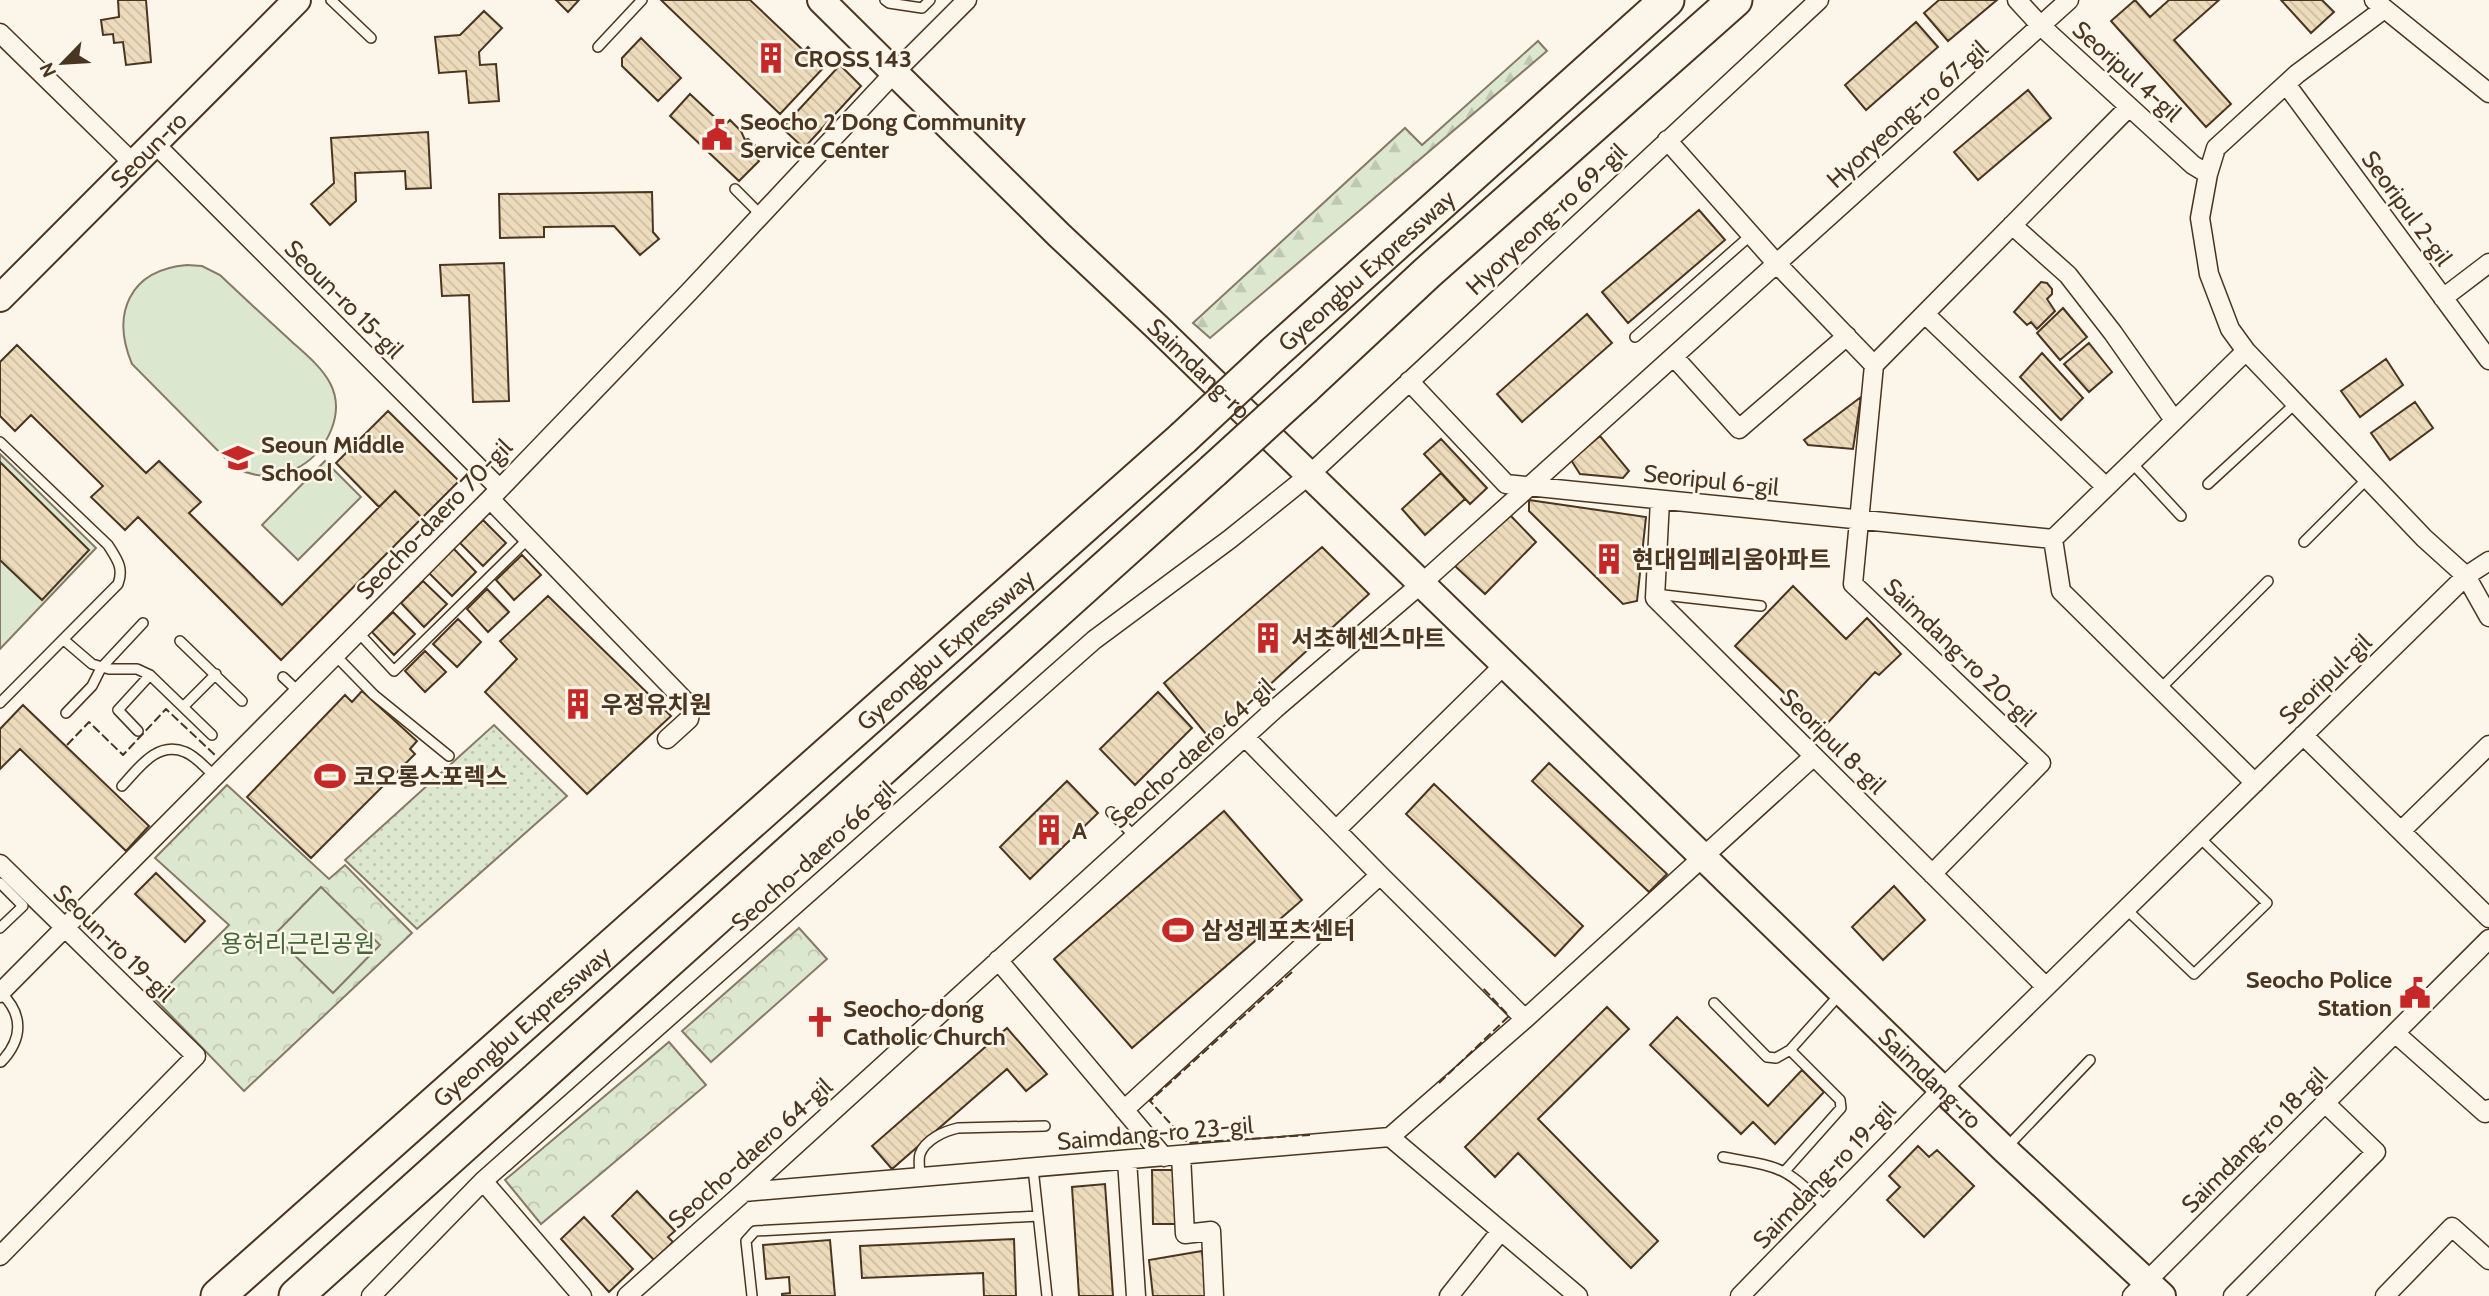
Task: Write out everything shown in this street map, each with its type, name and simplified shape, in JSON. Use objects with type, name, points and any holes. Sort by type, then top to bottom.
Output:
[{"type":"highway","name":"Gyeongbu Expressway","points":[[218,1296],[1182,438],[1667,0]]},
{"type":"highway","name":"Gyeongbu Expressway","points":[[296,1296],[1213,471],[1427,273],[1735,0]]},
{"type":"main road","name":"Seoun-ro","points":[[0,298],[297,0]]},
{"type":"main road","name":"Saimdang-ro","points":[[821,0],[1942,1088],[2147,1291]]},
{"type":"street","points":[[895,72],[967,0]]},
{"type":"street","name":"Hyoryeong-ro 69-gil","points":[[1308,475],[1819,0]]},
{"type":"street","name":"Seoripul 4-gil","points":[[2017,0],[2040,26],[2193,165],[2207,174]]},
{"type":"street","name":"Hyoryeong-ro 67-gil","points":[[1421,584],[2069,0]]},
{"type":"street","points":[[2489,93],[2379,5],[2216,148],[2207,174],[2200,218],[2209,274],[2230,328],[2246,351],[2424,538],[2466,576],[2489,617]]},
{"type":"street","points":[[0,33],[134,164]]},
{"type":"street","name":"Seocho-daero 70-gil","points":[[0,993],[494,494],[895,72]]},
{"type":"street","name":"Seoripul 2-gil","points":[[2286,84],[2489,360]]},
{"type":"street","points":[[1667,140],[1777,264],[1874,365],[2129,107]]},
{"type":"street","name":"Seoun-ro 15-gil","points":[[155,144],[494,494],[528,539],[687,703],[691,709],[689,719],[667,739]]},
{"type":"street","points":[[2012,225],[2068,275],[2174,420]]},
{"type":"street","points":[[2443,298],[2489,263]]},
{"type":"street","points":[[1925,314],[2106,487]]},
{"type":"street","points":[[1674,357],[1739,429],[1846,337]]},
{"type":"street","points":[[2246,351],[2053,539],[2061,591],[2255,783]]},
{"type":"street","name":"Saimdang-ro 20-gil","points":[[1874,365],[1853,584],[2041,763],[1932,874]]},
{"type":"street","name":"Seoripul 6-gil","points":[[1409,381],[1506,484],[2053,539]]},
{"type":"street","name":"Seocho-daero 66-gil","points":[[371,1296],[483,1181],[1094,640],[1230,539],[1308,475]]},
{"type":"street","points":[[1655,594],[1660,500]]},
{"type":"street","name":"Seoripul-gil","points":[[1942,1088],[2466,576],[2489,561]]},
{"type":"street","name":"Seocho-daero 64-gil","points":[[627,1296],[1275,709],[1421,584]]},
{"type":"street","name":"Seoripul 8-gil","points":[[1655,594],[1655,598],[2046,987]]},
{"type":"street","points":[[1336,830],[1504,665]]},
{"type":"street","points":[[2303,735],[2489,918]]},
{"type":"street","points":[[1246,738],[1525,1018]]},
{"type":"street","points":[[2401,831],[2489,745]]},
{"type":"street","points":[[1578,1296],[1390,1136],[1525,1018],[1814,756]]},
{"type":"street","name":"Seoun-ro 19-gil","points":[[0,864],[195,1056],[0,1256]]},
{"type":"street","points":[[1124,1110],[1380,875]]},
{"type":"street","name":"Saimdang-ro 18-gil","points":[[2147,1291],[2325,1103],[2489,939]]},
{"type":"street","points":[[998,960],[1124,1110],[1173,1156],[1185,1234],[1211,1231],[1214,1296]]},
{"type":"street","points":[[2395,1033],[2485,1113],[2489,1109]]},
{"type":"street","name":"Saimdang-ro 19-gil","points":[[1740,1296],[1942,1088]]},
{"type":"street","points":[[2233,1296],[2376,1152],[2325,1103]]},
{"type":"street","name":"Saimdang-ro 23-gil","points":[[744,1192],[1390,1136]]},
{"type":"street","points":[[1127,1160],[1136,1296]]},
{"type":"street","points":[[483,1181],[582,1296]]},
{"type":"street","points":[[2385,1296],[2452,1227],[2489,1260]]},
{"type":"street","points":[[1449,1296],[1500,1232]]},
{"type":"street","points":[[1549,1296],[1561,1282]]},
{"type":"lane","points":[[331,0],[371,38]]},
{"type":"lane","points":[[598,47],[642,0]]},
{"type":"lane","points":[[886,0],[889,3],[922,8],[930,0]]},
{"type":"lane","points":[[735,189],[761,215]]},
{"type":"lane","points":[[1635,337],[1751,235]]},
{"type":"lane","points":[[2208,484],[2296,403]]},
{"type":"lane","points":[[0,442],[108,545],[120,563],[118,584],[0,704]]},
{"type":"lane","points":[[2131,462],[2181,516]]},
{"type":"lane","points":[[2304,542],[2368,478]]},
{"type":"lane","points":[[358,632],[394,671],[528,539]]},
{"type":"lane","points":[[2160,689],[2268,581]]},
{"type":"lane","points":[[1655,594],[1761,606]]},
{"type":"lane","points":[[66,713],[92,686],[101,668],[144,623]]},
{"type":"lane","points":[[64,640],[92,664],[101,668],[126,668],[150,675],[212,735]]},
{"type":"lane","points":[[180,641],[242,701]]},
{"type":"lane","points":[[335,655],[374,695],[449,756]]},
{"type":"lane","points":[[183,707],[216,674]]},
{"type":"lane","points":[[138,730],[118,710],[150,675]]},
{"type":"lane","points":[[282,677],[299,692]]},
{"type":"lane","points":[[122,786],[148,758],[162,750],[187,752],[215,776]]},
{"type":"lane","points":[[1111,812],[1135,837]]},
{"type":"lane","points":[[2126,909],[2194,974],[2267,904],[2199,837]]},
{"type":"lane","points":[[0,883],[23,906],[0,928]]},
{"type":"lane","points":[[1714,1003],[1767,1057],[1776,1058],[1790,1050],[1842,992]]},
{"type":"lane","points":[[0,993],[11,1002],[18,1017],[14,1043],[1,1062]]},
{"type":"lane","points":[[1785,1171],[1841,1108],[1840,1100],[1790,1050]]},
{"type":"lane","points":[[2005,1150],[2090,1060]]},
{"type":"lane","points":[[920,1177],[920,1155],[926,1146],[946,1130],[1045,1126]]},
{"type":"lane","points":[[1723,1157],[1759,1162],[1785,1171],[1797,1178],[1826,1208]]},
{"type":"lane","points":[[1033,1168],[1047,1296]]},
{"type":"lane","points":[[752,1296],[746,1241],[755,1231],[1038,1216]]},
{"type":"green space","points":[[1538,41],[1547,51],[1210,338],[1193,323],[1405,128],[1422,145]]},
{"type":"green space","points":[[187,265],[202,266],[220,275],[312,360],[330,383],[336,406],[331,430],[319,450],[301,466],[268,476],[235,468],[132,364],[124,328],[125,312],[130,298],[139,285],[151,276]]},
{"type":"green space","points":[[0,454],[96,548],[0,649]]},
{"type":"green space","points":[[325,461],[361,497],[298,560],[262,525]]},
{"type":"green space","points":[[494,725],[567,796],[417,929],[345,860]]},
{"type":"green space","name":"용허리근린공원","points":[[227,785],[329,879],[345,865],[412,933],[244,1091],[155,999],[229,925],[155,858]]},
{"type":"green space","points":[[321,887],[380,945],[333,993],[274,935]]},
{"type":"green space","points":[[799,928],[827,959],[711,1062],[682,1031]]},
{"type":"green space","points":[[669,1042],[706,1085],[541,1224],[505,1180]]},
{"type":"building","points":[[118,0],[146,0],[151,62],[126,65],[123,42],[114,43],[113,34],[103,35],[101,20],[119,17]]},
{"type":"building","points":[[556,0],[579,0],[568,12]]},
{"type":"building","name":"CROSS 143","points":[[661,0],[750,0],[804,51],[808,47],[826,65],[780,114]]},
{"type":"building","points":[[1939,0],[1997,0],[1948,41],[1924,13]]},
{"type":"building","points":[[2135,0],[2150,17],[2169,0],[2219,0],[2174,40],[2231,104],[2206,127],[2111,21]]},
{"type":"building","points":[[2281,0],[2322,0],[2334,12],[2311,33]]},
{"type":"building","points":[[484,11],[502,28],[479,52],[480,65],[496,64],[499,101],[469,103],[466,71],[439,73],[435,37],[460,35]]},
{"type":"building","points":[[1916,22],[1938,47],[1866,110],[1845,85]]},
{"type":"building","points":[[641,38],[681,78],[658,101],[622,66],[622,58]]},
{"type":"building","points":[[840,65],[861,86],[804,148],[782,128]]},
{"type":"building","points":[[2028,90],[2051,118],[1978,180],[1954,152]]},
{"type":"building","name":"Seocho 2 Dong Community Service Center","points":[[690,94],[724,126],[730,120],[741,131],[745,140],[748,139],[762,152],[757,158],[759,161],[739,181],[670,116]]},
{"type":"building","points":[[428,132],[431,188],[406,189],[405,171],[355,173],[356,201],[330,225],[311,204],[334,183],[331,138]]},
{"type":"building","points":[[652,192],[653,232],[659,239],[640,255],[614,226],[544,227],[544,237],[500,238],[499,194]]},
{"type":"building","points":[[1699,210],[1725,240],[1628,323],[1602,292]]},
{"type":"building","points":[[504,263],[509,401],[473,402],[469,295],[442,296],[440,265]]},
{"type":"building","points":[[2041,282],[2047,283],[2052,289],[2052,294],[2047,299],[2055,311],[2037,329],[2031,322],[2027,325],[2014,312]]},
{"type":"building","points":[[2063,308],[2087,337],[2060,360],[2037,333]]},
{"type":"building","points":[[1587,314],[1612,343],[1522,422],[1497,394]]},
{"type":"building","points":[[2089,343],[2112,372],[2089,392],[2064,364]]},
{"type":"building","points":[[17,345],[146,473],[159,461],[201,502],[189,513],[282,605],[395,491],[422,518],[281,660],[138,517],[125,530],[91,497],[103,486],[31,415],[15,431],[0,416],[0,362]]},
{"type":"building","points":[[2042,353],[2083,398],[2061,420],[2020,377]]},
{"type":"building","points":[[2386,359],[2403,385],[2360,417],[2341,391]]},
{"type":"building","points":[[1861,397],[1853,449],[1808,445],[1804,440]]},
{"type":"building","points":[[2415,402],[2433,428],[2390,460],[2371,433]]},
{"type":"building","points":[[388,411],[459,481],[422,518],[395,491],[379,507],[336,463]]},
{"type":"building","points":[[1600,436],[1629,471],[1623,478],[1580,474],[1571,460]]},
{"type":"building","points":[[1441,439],[1487,488],[1470,504],[1424,454]]},
{"type":"building","points":[[0,462],[89,550],[42,600],[0,560]]},
{"type":"building","points":[[1441,473],[1465,499],[1425,535],[1402,509]]},
{"type":"building","name":"현대임페리움아파트","points":[[1529,500],[1646,517],[1637,601],[1623,604],[1529,511]]},
{"type":"building","points":[[1509,514],[1536,542],[1485,594],[1455,566]]},
{"type":"building","points":[[483,520],[506,543],[483,566],[460,543]]},
{"type":"building","points":[[452,547],[476,572],[452,596],[428,572]]},
{"type":"building","name":"서초헤센스마트","points":[[1322,547],[1369,594],[1210,739],[1164,683]]},
{"type":"building","points":[[522,555],[541,575],[514,600],[496,580]]},
{"type":"building","points":[[423,581],[447,604],[424,627],[401,603]]},
{"type":"building","points":[[1793,586],[1846,639],[1867,618],[1901,654],[1879,675],[1875,672],[1822,729],[1735,646]]},
{"type":"building","points":[[487,589],[509,612],[488,632],[467,609]]},
{"type":"building","name":"우정유치원","points":[[548,596],[671,716],[587,794],[485,692],[517,659],[500,641]]},
{"type":"building","points":[[393,612],[415,634],[394,655],[372,632]]},
{"type":"building","points":[[458,619],[481,642],[457,667],[433,644]]},
{"type":"building","points":[[425,651],[446,672],[425,692],[405,671]]},
{"type":"building","name":"코오롱스포렉스","points":[[362,691],[417,741],[410,749],[415,754],[311,858],[247,797],[345,695],[352,702]]},
{"type":"building","points":[[1158,692],[1192,728],[1135,785],[1100,749]]},
{"type":"building","points":[[23,705],[149,826],[126,851],[20,749],[0,769],[0,729]]},
{"type":"building","points":[[1549,763],[1667,874],[1649,892],[1532,781]]},
{"type":"building","name":"A","points":[[1067,781],[1098,813],[1030,879],[1000,847]]},
{"type":"building","points":[[1434,784],[1583,926],[1555,956],[1406,814]]},
{"type":"building","name":"삼성레포츠센터","points":[[1224,811],[1302,900],[1132,1048],[1054,959]]},
{"type":"building","points":[[156,873],[205,921],[185,942],[135,894]]},
{"type":"building","points":[[1894,886],[1925,920],[1883,960],[1852,927]]},
{"type":"building","points":[[1607,1007],[1629,1029],[1538,1119],[1658,1241],[1631,1268],[1518,1153],[1495,1177],[1465,1147]]},
{"type":"building","points":[[1677,1017],[1768,1106],[1802,1070],[1824,1092],[1775,1144],[1753,1122],[1741,1134],[1650,1045]]},
{"type":"building","points":[[1007,1028],[1047,1074],[1026,1091],[1007,1069],[892,1169],[872,1146]]},
{"type":"building","points":[[1918,1146],[1929,1157],[1937,1150],[1974,1186],[1924,1237],[1887,1200],[1900,1187],[1889,1176]]},
{"type":"building","points":[[1152,1170],[1178,1170],[1179,1224],[1153,1224]]},
{"type":"building","points":[[1105,1184],[1113,1296],[1079,1296],[1072,1187]]},
{"type":"building","points":[[637,1191],[675,1231],[668,1237],[673,1242],[654,1260],[612,1216]]},
{"type":"building","points":[[584,1217],[633,1269],[609,1292],[561,1239]]},
{"type":"building","points":[[1014,1239],[1016,1296],[984,1296],[983,1273],[862,1278],[860,1246]]},
{"type":"building","points":[[830,1240],[835,1296],[782,1296],[790,1293],[789,1277],[766,1279],[763,1245]]},
{"type":"building","points":[[1202,1251],[1207,1296],[1153,1296],[1149,1260]]},
{"type":"fence","points":[[67,745],[89,722],[123,755],[166,709],[216,756]]},
{"type":"fence","points":[[1292,972],[1150,1101],[1188,1143],[1310,1135]]},
{"type":"fence","points":[[1439,1083],[1509,1016],[1482,987]]},
{"type":"place","name":"CROSS 143","points":[[771,58]]},
{"type":"place","name":"Seocho 2 Dong Community Service Center","points":[[717,135]]},
{"type":"place","name":"Seoun Middle School","points":[[238,458]]},
{"type":"place","name":"현대임페리움아파트","points":[[1609,559]]},
{"type":"place","name":"서초헤센스마트","points":[[1268,638]]},
{"type":"place","name":"우정유치원","points":[[578,704]]},
{"type":"place","name":"코오롱스포렉스","points":[[330,776]]},
{"type":"place","name":"A","points":[[1049,830]]},
{"type":"place","name":"삼성레포츠센터","points":[[1178,930]]},
{"type":"place","name":"Seocho Police Station","points":[[2415,993]]},
{"type":"place","name":"Seocho-dong Catholic Church","points":[[820,1022]]}]
